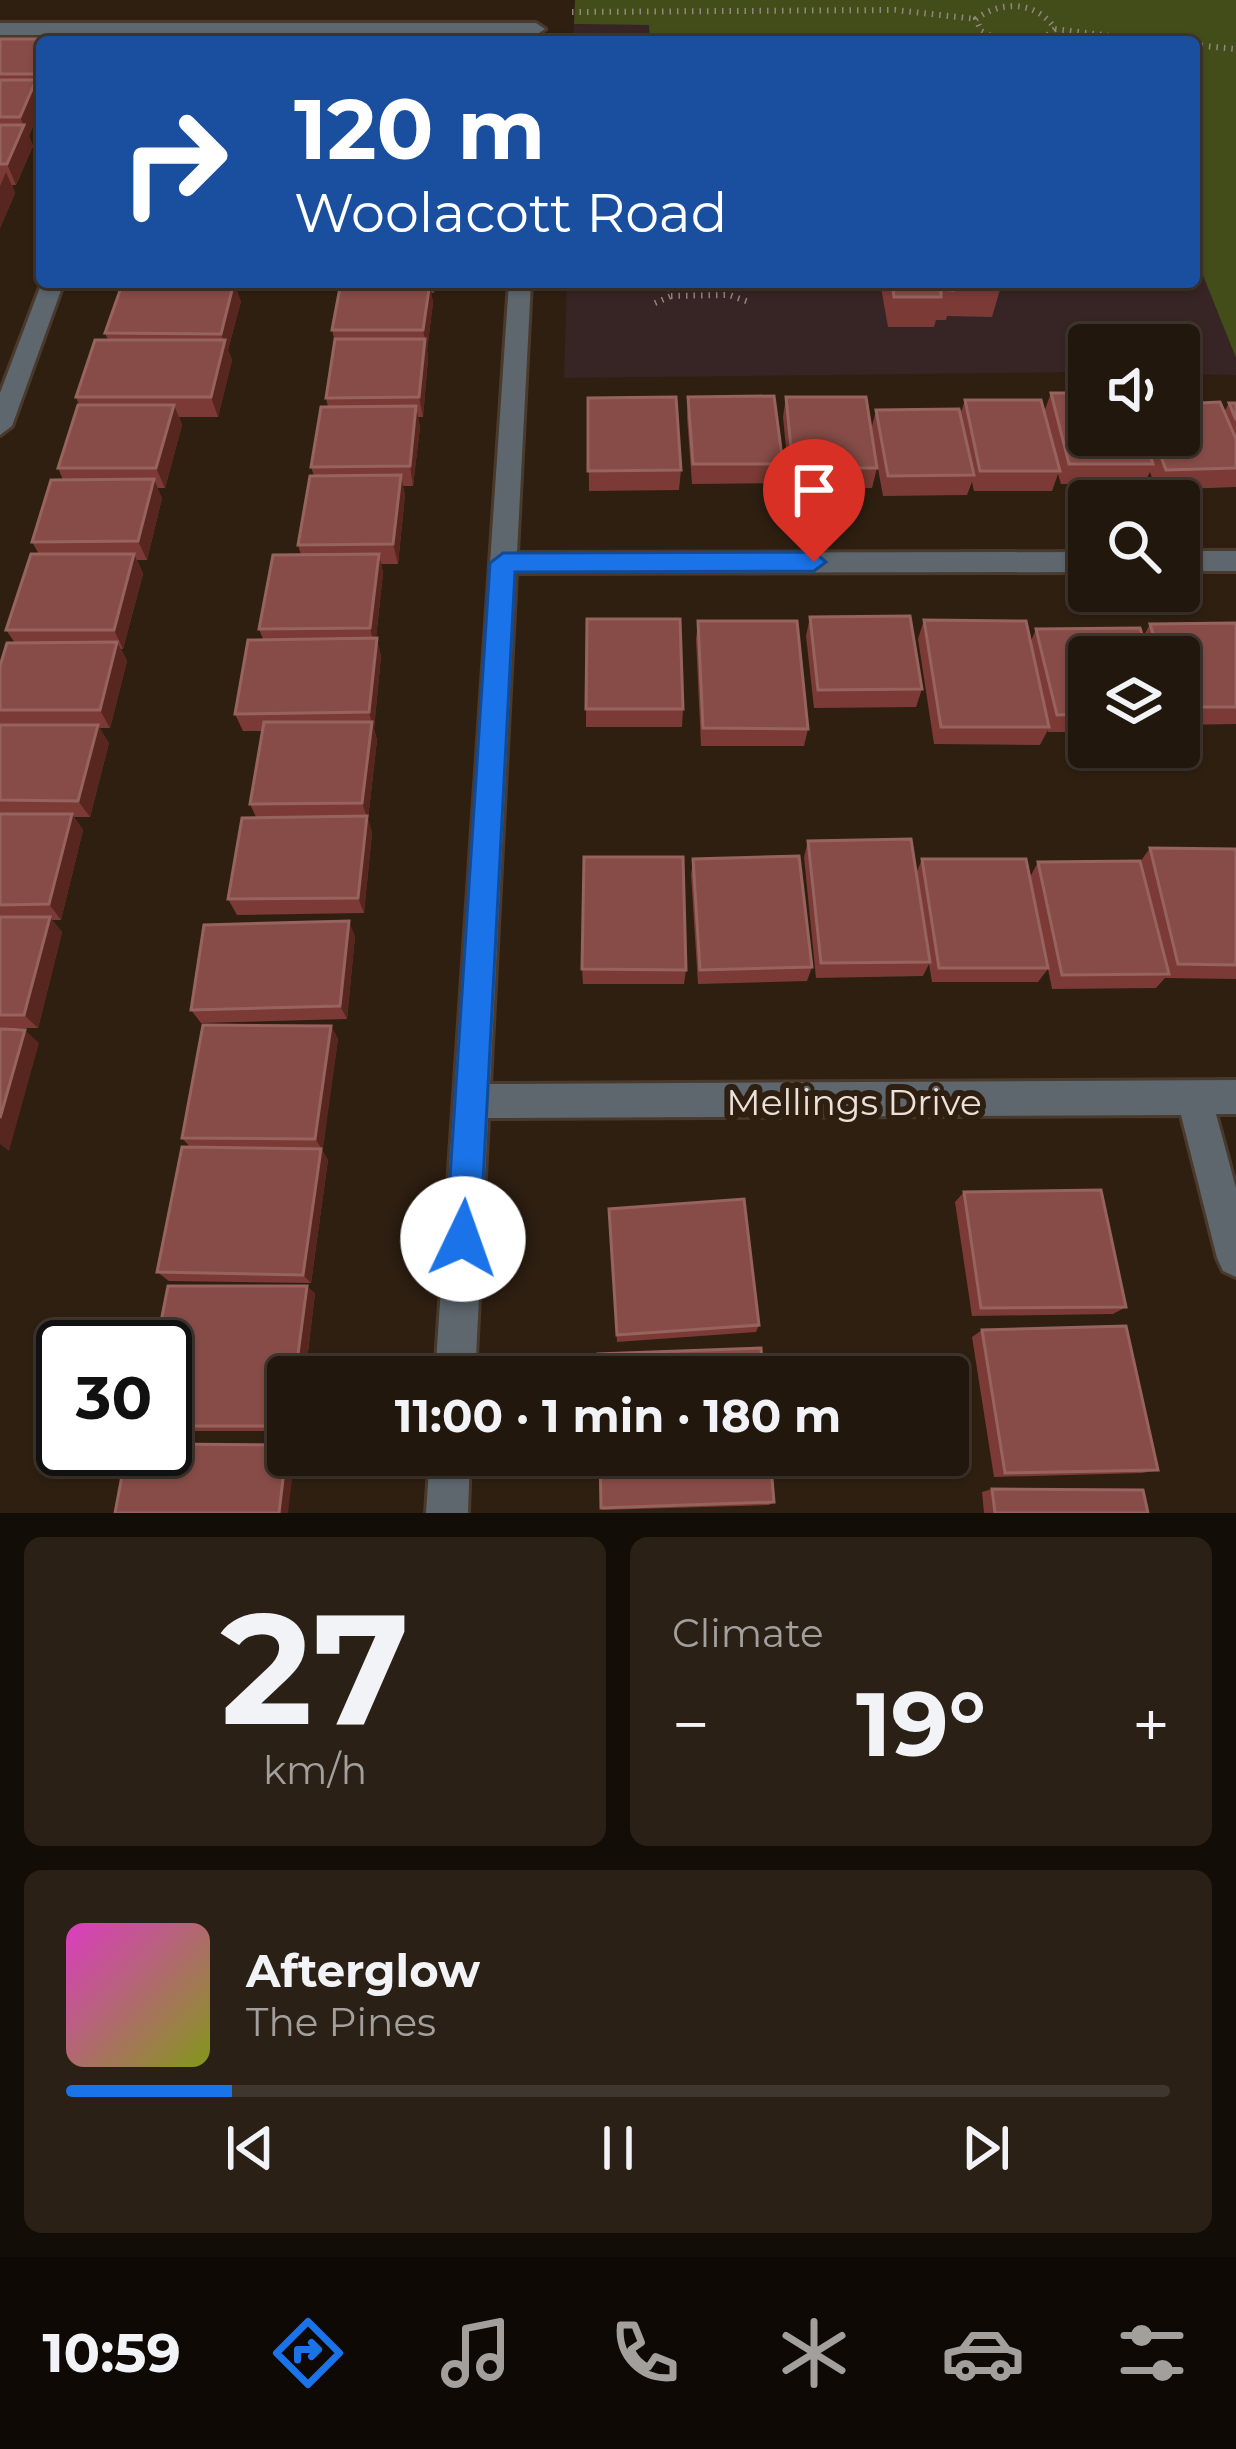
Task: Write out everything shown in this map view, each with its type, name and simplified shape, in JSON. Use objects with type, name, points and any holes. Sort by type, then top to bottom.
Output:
[{"type":"street","points":[[0,29],[143,36],[535,35],[538,4]]},
{"type":"street","points":[[0,426],[50,288]]},
{"type":"street","points":[[456,1356],[520,288]]},
{"type":"street","points":[[1200,562],[1236,561]]},
{"type":"street","points":[[503,563],[1068,562]]},
{"type":"street","points":[[1194,1097],[1236,1258]]},
{"type":"street","name":"Mellings Drive","points":[[471,1102],[1236,1097]]},
{"type":"street","points":[[447,1513],[449,1476]]},
{"type":"path","points":[[690,0],[691,12]]},
{"type":"path","points":[[853,0],[855,10]]},
{"type":"path","points":[[895,0],[895,10]]},
{"type":"path","points":[[976,19],[986,8],[1008,2],[1041,11],[1055,28],[1114,36]]},
{"type":"path","points":[[572,12],[895,10],[976,19]]},
{"type":"path","points":[[976,19],[981,31],[991,36]]},
{"type":"path","points":[[1046,36],[1055,28]]},
{"type":"path","points":[[1200,46],[1236,49]]},
{"type":"path","points":[[670,288],[671,296]]},
{"type":"path","points":[[656,303],[671,296],[729,296],[749,302]]},
{"type":"shaded area","points":[[574,24],[650,25],[650,36],[574,36]]},
{"type":"shaded area","points":[[1200,268],[1236,358],[1236,375],[1200,374],[1200,324],[1068,324],[1068,372],[564,378],[567,288],[1200,288]]},
{"type":"green space","points":[[575,0],[1236,0],[1236,358],[1200,268],[1200,36],[650,36],[649,25],[574,24]]},
{"type":"building","points":[[0,39],[36,39],[36,74],[0,74]]},
{"type":"building","points":[[0,80],[36,80],[20,117],[0,117]]},
{"type":"building","points":[[0,125],[24,125],[7,164],[0,164]]},
{"type":"building","points":[[121,288],[232,288],[221,334],[105,333]]},
{"type":"building","points":[[340,288],[429,288],[423,330],[332,330]]},
{"type":"building","points":[[893,288],[953,288],[941,289],[941,297],[894,297]]},
{"type":"building","points":[[335,339],[425,339],[419,397],[326,398]]},
{"type":"building","points":[[95,340],[225,340],[211,397],[76,397]]},
{"type":"building","points":[[1051,393],[1068,393],[1068,456],[1151,456],[1153,464],[1069,464]]},
{"type":"building","points":[[774,396],[783,464],[693,464],[688,397]]},
{"type":"building","points":[[676,397],[681,470],[588,471],[588,398]]},
{"type":"building","points":[[786,397],[866,397],[877,468],[793,468]]},
{"type":"building","points":[[965,400],[1041,400],[1060,471],[980,471]]},
{"type":"building","points":[[1220,402],[1236,439],[1236,468],[1166,470],[1161,456],[1200,456],[1200,403]]},
{"type":"building","points":[[78,405],[174,405],[156,468],[58,468]]},
{"type":"building","points":[[416,406],[410,466],[311,467],[321,407]]},
{"type":"building","points":[[959,409],[974,475],[888,476],[876,410]]},
{"type":"building","points":[[401,475],[393,544],[298,545],[310,476]]},
{"type":"building","points":[[154,479],[138,541],[32,542],[51,480]]},
{"type":"building","points":[[31,554],[134,554],[114,630],[6,630]]},
{"type":"building","points":[[379,554],[370,628],[259,629],[273,555]]},
{"type":"building","points":[[910,616],[922,689],[818,690],[810,617]]},
{"type":"building","points":[[587,619],[680,619],[683,709],[586,709]]},
{"type":"building","points":[[924,620],[1026,621],[1049,727],[941,727]]},
{"type":"building","points":[[698,621],[797,621],[808,729],[703,728]]},
{"type":"building","points":[[1236,623],[1236,707],[1200,707],[1200,636],[1154,636],[1150,624]]},
{"type":"building","points":[[1140,628],[1142,636],[1068,636],[1068,715],[1057,715],[1036,629]]},
{"type":"building","points":[[377,638],[369,712],[235,714],[248,640]]},
{"type":"building","points":[[117,642],[100,710],[0,710],[0,666],[7,643]]},
{"type":"building","points":[[264,722],[372,722],[362,803],[250,804]]},
{"type":"building","points":[[0,725],[98,725],[78,801],[0,800]]},
{"type":"building","points":[[0,814],[72,814],[49,904],[0,905]]},
{"type":"building","points":[[367,816],[358,898],[228,899],[242,818]]},
{"type":"building","points":[[911,839],[930,962],[821,963],[808,841]]},
{"type":"building","points":[[1150,848],[1236,849],[1236,965],[1178,964]]},
{"type":"building","points":[[799,856],[812,967],[700,970],[693,859]]},
{"type":"building","points":[[584,857],[683,857],[686,970],[582,969]]},
{"type":"building","points":[[922,859],[1026,859],[1048,968],[939,968]]},
{"type":"building","points":[[1140,861],[1169,974],[1062,975],[1038,862]]},
{"type":"building","points":[[0,917],[50,917],[24,1015],[0,1015]]},
{"type":"building","points":[[349,921],[340,1006],[191,1010],[204,925]]},
{"type":"building","points":[[203,1025],[331,1026],[315,1139],[182,1138]]},
{"type":"building","points":[[0,1029],[25,1030],[0,1118]]},
{"type":"building","points":[[182,1147],[321,1149],[303,1275],[157,1272]]},
{"type":"building","points":[[1101,1190],[1126,1307],[981,1308],[964,1192]]},
{"type":"building","points":[[744,1199],[759,1325],[617,1335],[609,1209]]},
{"type":"building","points":[[168,1286],[307,1286],[298,1356],[267,1356],[267,1426],[192,1426],[192,1320],[161,1320]]},
{"type":"building","points":[[1126,1326],[1158,1470],[1005,1473],[982,1330]]},
{"type":"building","points":[[761,1348],[762,1356],[598,1356]]},
{"type":"building","points":[[192,1444],[267,1445],[267,1476],[283,1476],[279,1513],[115,1513],[122,1476],[192,1476]]},
{"type":"building","points":[[600,1476],[772,1476],[774,1502],[601,1508]]},
{"type":"building","points":[[992,1489],[1143,1490],[1148,1513],[995,1513]]},
{"type":"route","points":[[463,1239],[503,563],[814,562]]}]
